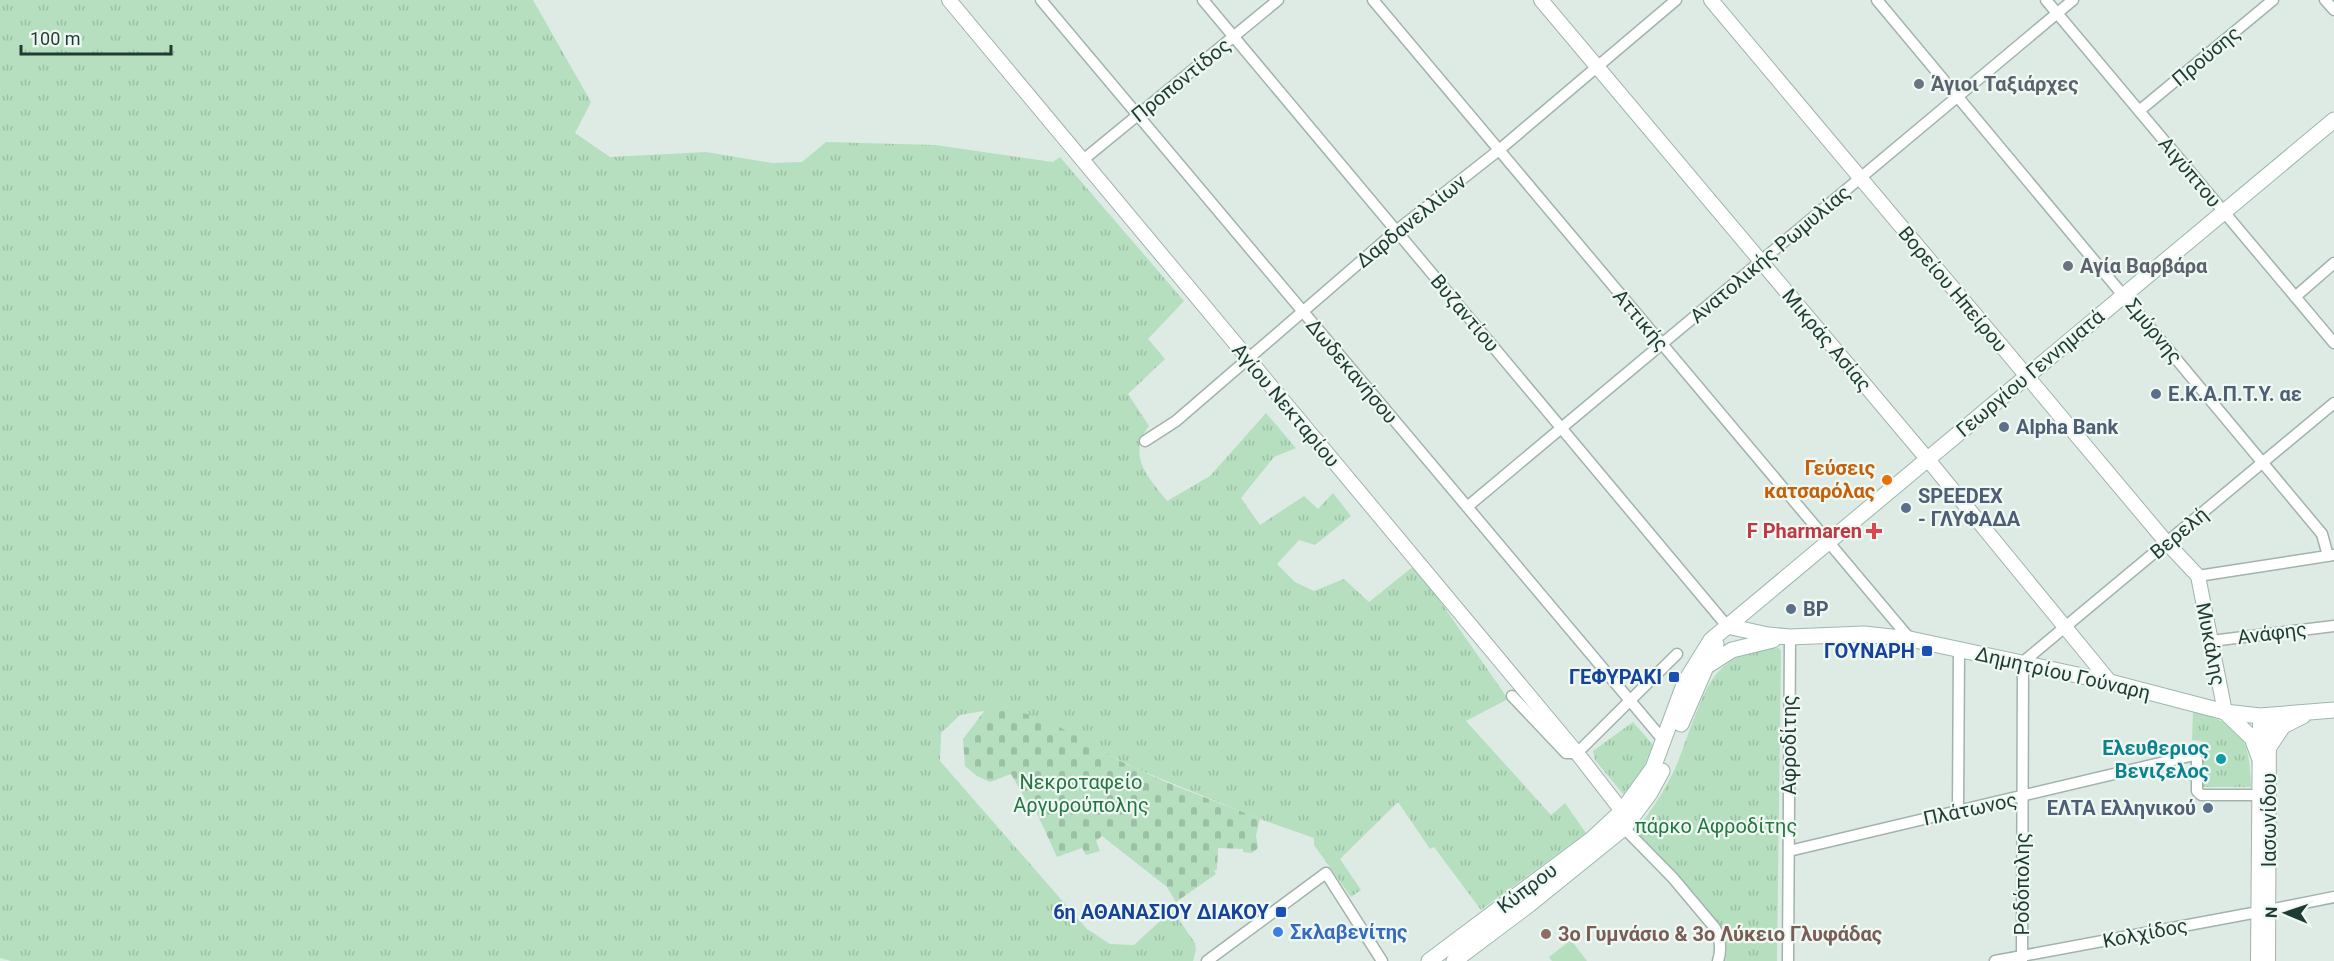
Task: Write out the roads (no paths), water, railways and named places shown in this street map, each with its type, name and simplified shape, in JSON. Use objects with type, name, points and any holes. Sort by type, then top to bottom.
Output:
[{"type":"main road","name":"Γεωργίου Γεννηματά","points":[[1622,812],[1647,777],[1664,741],[1685,682],[1711,640],[2334,120]]},
{"type":"main road","name":"Γεωργίου Γεννηματά","points":[[1624,828],[1660,776],[1689,702],[1727,626]]},
{"type":"main road","points":[[1727,626],[1750,633],[1790,637]]},
{"type":"main road","name":"Δημητρίου Γούναρη","points":[[1790,637],[1864,634],[1910,639],[2110,682],[2225,712],[2265,716],[2334,710]]},
{"type":"main road","points":[[1707,666],[1732,650],[1790,637]]},
{"type":"main road","points":[[2225,712],[2264,752],[2283,726],[2314,711]]},
{"type":"main road","name":"Κύπρου","points":[[1428,961],[1592,839],[1622,812]]},
{"type":"main road","name":"Κύπρου","points":[[1454,961],[1624,828]]},
{"type":"street","name":"Αγίου Νεκταρίου","points":[[949,0],[1577,753],[1622,812]]},
{"type":"street","name":"Δωδεκανήσου","points":[[1041,0],[1664,741]]},
{"type":"street","name":"Βυζαντίου","points":[[1203,0],[1727,626]]},
{"type":"street","name":"Προποντίδος","points":[[1083,160],[1278,0]]},
{"type":"street","name":"Αττικής","points":[[1373,0],[1910,639]]},
{"type":"street","name":"Μικράς Ασίας","points":[[1541,0],[1927,459],[2110,682]]},
{"type":"street","name":"Δαρδανελλίων","points":[[1145,441],[1176,421],[1396,231],[1499,150],[1676,0]]},
{"type":"street","name":"Βορείου Ηπείρου","points":[[1711,0],[2167,543],[2198,576]]},
{"type":"street","name":"Σμύρνης","points":[[1877,0],[2322,534],[2331,556]]},
{"type":"street","name":"Αιγύπτου","points":[[2046,0],[2334,343]]},
{"type":"street","name":"Ανατολικής Ρωμυλίας","points":[[1467,507],[2073,0]]},
{"type":"street","name":"Προύσης","points":[[2139,111],[2273,0]]},
{"type":"street","points":[[2325,0],[2334,10]]},
{"type":"street","points":[[2295,297],[2334,263]]},
{"type":"street","name":"Βερελή","points":[[2023,662],[2334,403]]},
{"type":"street","points":[[2198,576],[2331,556]]},
{"type":"street","name":"Μυκάλης","points":[[2198,576],[2225,712]]},
{"type":"street","name":"Ανάφης","points":[[2211,641],[2334,626]]},
{"type":"street","name":"Αφροδίτης","points":[[1788,961],[1790,637]]},
{"type":"street","points":[[1958,811],[1959,649]]},
{"type":"street","points":[[1512,696],[1566,753],[1577,753],[1677,654]]},
{"type":"street","name":"Ροδόπολης","points":[[2022,959],[2023,662]]},
{"type":"street","name":"Ιασωνίδου","points":[[2258,961],[2264,911],[2265,716]]},
{"type":"street","name":"Ιασωνίδου","points":[[2264,752],[2259,795],[2268,961]]},
{"type":"street","name":"Πλάτωνος","points":[[1789,851],[2194,755],[2197,760],[2197,791],[2201,795],[2259,795]]},
{"type":"street","points":[[1622,812],[1624,828],[1673,879],[1715,928],[1720,946],[1718,961]]},
{"type":"street","points":[[1207,961],[1326,873],[1382,961]]},
{"type":"street","name":"Κολχίδος","points":[[1995,961],[2022,959],[2334,897]]},
{"type":"place","name":"Άγιοι Ταξιάρχες","points":[[1919,84]]},
{"type":"place","name":"Αγία Βαρβάρα","points":[[2068,266]]},
{"type":"place","name":"Ε.Κ.Α.Π.Τ.Υ. αε","points":[[2156,394]]},
{"type":"place","name":"Alpha Bank","points":[[2004,427]]},
{"type":"place","name":"Γεύσεις κατσαρόλας","points":[[1887,480]]},
{"type":"place","name":"SPEEDEX - ΓΛΥΦΑΔΑ","points":[[1906,508]]},
{"type":"place","name":"F Pharmaren","points":[[1874,531]]},
{"type":"place","name":"BP","points":[[1791,609]]},
{"type":"place","name":"ΓΟΥΝΑΡΗ","points":[[1927,651]]},
{"type":"place","name":"ΓΕΦΥΡΑΚΙ","points":[[1674,677]]},
{"type":"place","name":"Ελευθεριος Βενιζελος","points":[[2221,759]]},
{"type":"place","name":"ΕΛΤΑ Ελληνικού","points":[[2208,808]]},
{"type":"place","name":"6η ΑΘΑΝΑΣΙΟΥ ΔΙΑΚΟΥ","points":[[1281,912]]},
{"type":"place","name":"Σκλαβενίτης","points":[[1278,932]]},
{"type":"place","name":"3ο Γυμνάσιο & 3ο Λύκειο Γλυφάδας","points":[[1546,934]]},
{"type":"park label","name":"Νεκροταφείο Αργυρούπολης","points":[[1081,794]]},
{"type":"park label","name":"πάρκο Αφροδίτης","points":[[1716,826]]}]
